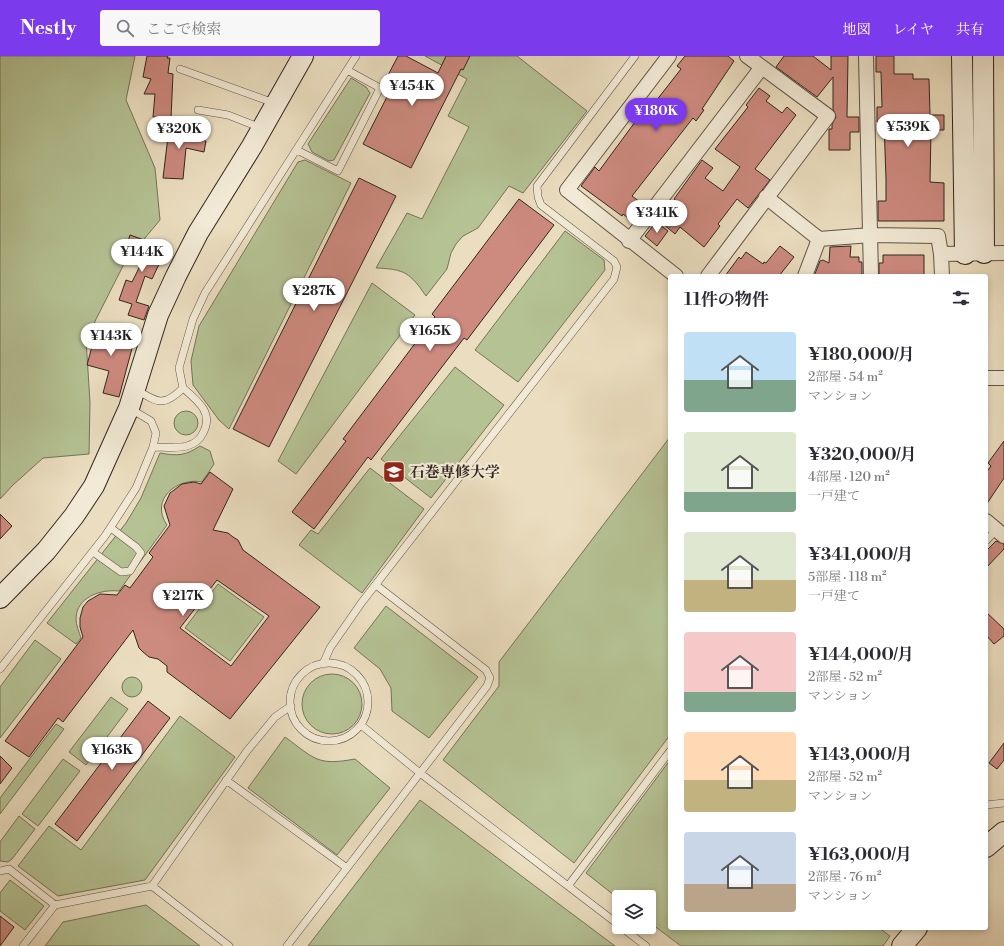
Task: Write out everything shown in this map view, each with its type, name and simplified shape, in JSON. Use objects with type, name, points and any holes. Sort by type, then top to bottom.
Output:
[{"type":"street","points":[[0,598],[46,551],[74,516],[94,486],[129,408],[136,390],[158,315],[176,276],[198,233],[262,129],[302,56]]},
{"type":"street","points":[[669,56],[567,190],[629,241],[673,274]]},
{"type":"street","points":[[709,274],[828,116],[747,56]]},
{"type":"street","points":[[866,56],[871,274]]},
{"type":"street","points":[[962,56],[975,254]]},
{"type":"street","points":[[975,254],[984,56]]},
{"type":"street","points":[[629,241],[762,67]]},
{"type":"street","points":[[766,197],[819,239],[871,235],[938,236],[942,274]]},
{"type":"street","points":[[805,274],[819,239]]},
{"type":"street","points":[[941,254],[1004,253]]},
{"type":"street","points":[[988,378],[1004,378]]},
{"type":"street","points":[[988,845],[1004,832]]},
{"type":"street","points":[[902,946],[914,930]]},
{"type":"lane","points":[[153,447],[188,446],[201,439],[208,425],[206,413],[196,399],[183,388],[179,368],[193,319],[205,293],[356,56]]},
{"type":"lane","points":[[323,664],[330,648],[376,585],[614,279],[617,267],[614,261],[541,205],[538,197],[537,186],[635,56]]},
{"type":"lane","points":[[180,69],[276,104]]},
{"type":"lane","points":[[297,150],[338,171],[380,88],[346,70]]},
{"type":"lane","points":[[198,110],[228,115],[262,129]]},
{"type":"lane","points":[[136,390],[155,401],[164,402],[174,397],[183,388]]},
{"type":"lane","points":[[0,669],[111,528],[136,488],[153,447],[156,433],[151,421],[129,408]]},
{"type":"lane","points":[[92,552],[121,572],[130,571],[141,554],[136,547],[111,528]]},
{"type":"lane","points":[[988,538],[995,529]]},
{"type":"lane","points":[[287,946],[486,686],[490,678],[486,670],[376,585]]},
{"type":"lane","points":[[323,664],[338,664],[356,674],[363,683],[368,695],[368,706],[361,725],[353,733],[332,741],[321,740],[308,735],[298,726],[292,715],[290,706],[292,690],[299,678],[311,668],[323,664]]},
{"type":"lane","points":[[23,946],[55,905],[152,886],[226,780],[275,718],[290,706]]},
{"type":"lane","points":[[361,725],[420,773],[612,920]]},
{"type":"lane","points":[[568,886],[668,754]]},
{"type":"lane","points":[[226,780],[347,868]]},
{"type":"lane","points":[[988,805],[1004,803]]},
{"type":"lane","points":[[0,870],[9,869],[55,905]]},
{"type":"lane","points":[[152,886],[229,946]]},
{"type":"lane","points":[[630,934],[646,946]]},
{"type":"green space","points":[[0,56],[135,56],[126,100],[155,168],[160,220],[125,262],[86,339],[90,403],[89,454],[43,458],[0,499]]},
{"type":"green space","points":[[425,56],[517,56],[587,111],[523,193],[509,186],[478,228],[463,236],[456,244],[451,253],[447,269],[426,296],[416,282],[406,274],[400,271],[376,268],[407,213],[422,219],[469,127],[448,116],[467,79]]},
{"type":"green space","points":[[351,78],[366,87],[370,93],[334,160],[329,161],[312,152],[308,144]]},
{"type":"green space","points":[[305,160],[351,183],[229,429],[219,420],[193,385],[191,361],[199,326],[298,162]]},
{"type":"green space","points":[[565,231],[604,260],[605,270],[518,382],[475,350]]},
{"type":"green space","points":[[372,283],[415,315],[296,474],[278,461]]},
{"type":"green space","points":[[455,367],[504,405],[431,498],[381,459]]},
{"type":"green space","points":[[186,411],[191,412],[197,418],[197,428],[191,434],[186,435],[181,434],[175,428],[174,423],[175,418],[181,412]]},
{"type":"green space","points":[[668,440],[668,738],[574,863],[443,760],[499,686],[499,662]]},
{"type":"green space","points":[[200,446],[210,451],[214,464],[202,482],[193,481],[184,483],[169,492],[164,499],[162,507],[162,515],[167,525],[119,591],[105,591],[97,593],[85,600],[80,605],[77,611],[76,619],[81,638],[76,644],[47,623],[126,523],[141,498],[160,453],[172,455],[181,454],[190,452]]},
{"type":"green space","points":[[370,468],[424,509],[362,593],[299,545],[311,530],[318,534]]},
{"type":"green space","points":[[218,584],[264,617],[230,661],[185,628]]},
{"type":"green space","points":[[386,606],[478,677],[429,738],[392,711],[391,688],[380,669],[354,648]]},
{"type":"green space","points":[[35,640],[61,659],[0,738],[0,687]]},
{"type":"green space","points":[[332,674],[349,679],[357,687],[362,704],[357,721],[349,729],[332,734],[315,729],[307,721],[302,704],[307,687],[315,679]]},
{"type":"green space","points":[[132,677],[139,680],[142,687],[139,694],[132,697],[125,694],[122,687],[125,680]]},
{"type":"green space","points":[[111,697],[128,709],[86,765],[69,752]]},
{"type":"green space","points":[[180,716],[235,757],[145,880],[58,896],[18,866],[49,826],[81,850]]},
{"type":"green space","points":[[56,724],[64,729],[0,814],[0,798]]},
{"type":"green space","points":[[285,737],[303,751],[317,759],[332,762],[355,759],[390,788],[337,855],[248,788]]},
{"type":"green space","points":[[63,759],[80,771],[38,826],[22,814]]},
{"type":"green space","points":[[668,763],[668,930],[882,930],[890,936],[883,946],[681,946],[656,927],[656,890],[612,890],[612,893],[586,873]]},
{"type":"green space","points":[[420,800],[615,946],[308,946]]},
{"type":"green space","points":[[19,816],[35,829],[12,859],[8,862],[0,861],[0,842]]},
{"type":"green space","points":[[10,880],[44,906],[25,930],[0,911],[0,893]]},
{"type":"green space","points":[[146,905],[200,946],[45,946],[63,922]]},
{"type":"building","points":[[147,56],[168,56],[167,58],[170,58],[168,73],[173,74],[171,118],[153,117],[155,94],[144,94],[151,79],[143,77]]},
{"type":"building","points":[[398,56],[406,56],[438,73],[446,56],[470,56],[463,70],[461,69],[411,168],[363,144],[393,85],[385,81]]},
{"type":"building","points":[[685,56],[728,56],[734,61],[702,109],[704,110],[696,121],[693,118],[632,196],[640,202],[628,218],[623,214],[622,216],[581,186],[595,167],[599,171],[649,103],[652,106],[656,101],[681,69],[677,66]]},
{"type":"building","points":[[784,56],[813,56],[831,70],[831,56],[848,56],[847,117],[859,117],[859,132],[850,132],[850,150],[829,150],[829,129],[832,129],[832,124],[836,117],[833,109],[833,77],[817,97],[776,67]]},
{"type":"building","points":[[876,56],[894,56],[894,74],[913,74],[913,79],[929,79],[930,115],[944,115],[944,130],[931,130],[930,182],[944,183],[944,221],[878,221],[878,201],[886,201],[886,179],[884,122],[877,122],[877,107],[882,107],[881,72],[876,72]]},
{"type":"building","points":[[759,88],[770,96],[766,101],[782,113],[787,107],[796,115],[755,169],[770,180],[748,208],[737,199],[718,224],[720,226],[704,247],[680,227],[675,234],[662,223],[678,202],[674,199],[702,160],[713,168],[705,178],[723,191],[740,167],[715,149],[748,107],[746,105]]},
{"type":"building","points":[[170,120],[185,122],[184,135],[206,141],[204,152],[186,148],[183,179],[163,178]]},
{"type":"building","points":[[359,178],[396,196],[269,447],[233,429]]},
{"type":"building","points":[[519,199],[554,225],[467,340],[464,338],[371,460],[368,457],[314,529],[292,512],[346,441],[343,439],[435,317],[432,314]]},
{"type":"building","points":[[656,222],[668,231],[657,246],[645,236]]},
{"type":"building","points":[[130,235],[155,244],[155,242],[171,251],[164,261],[161,260],[152,279],[145,276],[136,302],[149,306],[144,320],[128,315],[132,304],[119,300],[126,280],[132,282],[146,254],[126,247]]},
{"type":"building","points":[[780,246],[794,257],[781,274],[726,274],[739,257],[741,259],[746,252],[763,264],[764,262],[766,263]]},
{"type":"building","points":[[851,246],[850,257],[859,257],[859,262],[862,262],[862,274],[815,274],[820,261],[823,260],[829,263],[830,247]]},
{"type":"building","points":[[883,255],[924,255],[924,274],[879,274],[879,263],[883,263]]},
{"type":"building","points":[[98,324],[123,330],[121,337],[134,341],[119,397],[103,393],[109,371],[87,365]]},
{"type":"building","points":[[1004,441],[1004,478],[988,502],[988,470],[991,466],[988,463]]},
{"type":"building","points":[[210,472],[233,489],[213,530],[228,533],[238,540],[243,550],[320,607],[230,719],[167,672],[167,666],[158,659],[149,657],[143,652],[139,648],[133,630],[63,722],[58,718],[29,757],[5,741],[83,637],[80,627],[80,618],[83,607],[88,601],[100,594],[117,595],[125,585],[130,588],[153,557],[149,553],[170,525],[164,506],[170,493],[182,484],[194,482],[201,484]],"holes":[[[217,580],[269,616],[231,666],[180,628]]]},
{"type":"building","points":[[0,514],[12,526],[0,539]]},
{"type":"building","points":[[996,541],[1004,544],[1004,549],[988,566],[988,549]]},
{"type":"building","points":[[988,614],[1004,629],[1004,636],[994,644],[988,637]]},
{"type":"building","points":[[148,701],[170,718],[77,841],[55,824]]},
{"type":"building","points":[[1004,743],[1004,760],[997,769],[989,763]]},
{"type":"building","points":[[0,756],[12,768],[0,784]]},
{"type":"building","points":[[0,916],[14,927],[0,946]]},
{"type":"place","name":"石巻専修大学","points":[[394,472]]}]
